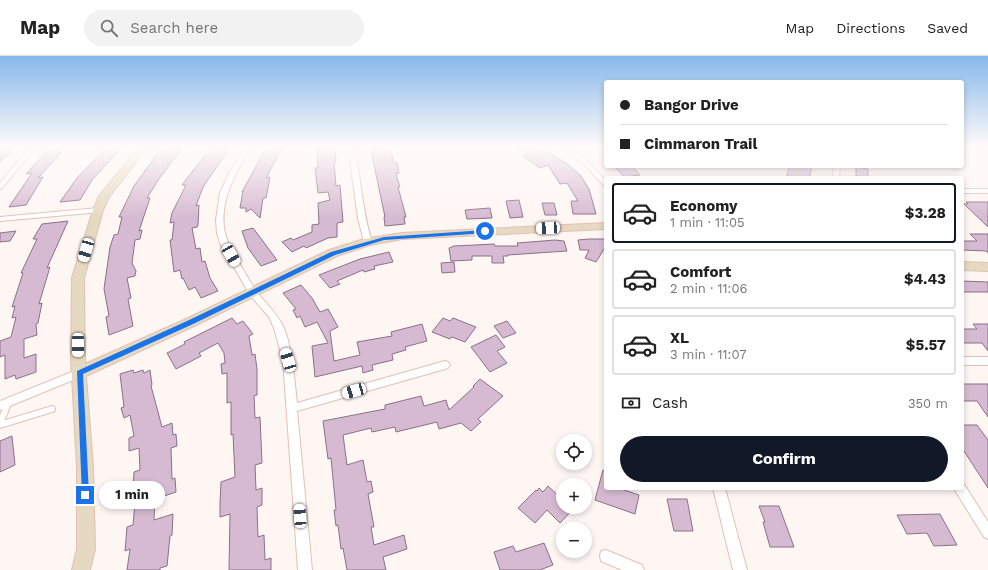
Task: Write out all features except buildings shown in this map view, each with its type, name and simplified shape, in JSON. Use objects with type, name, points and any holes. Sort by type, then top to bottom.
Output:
[{"type":"street","points":[[0,186],[14,170]]},
{"type":"street","points":[[81,570],[86,549],[85,467],[79,373],[78,278],[98,210],[104,196],[124,170]]},
{"type":"street","points":[[234,170],[224,193],[220,220],[224,243],[253,293],[272,314],[288,360],[293,408],[304,570]]},
{"type":"street","points":[[355,170],[362,225],[368,242]]},
{"type":"street","points":[[592,170],[604,183]]},
{"type":"street","points":[[964,191],[988,191]]},
{"type":"street","points":[[0,219],[98,210]]},
{"type":"street","points":[[4,405],[79,373],[253,293],[333,253],[368,242],[409,236],[604,226]]},
{"type":"street","points":[[964,266],[988,267]]},
{"type":"street","points":[[964,361],[988,361]]},
{"type":"street","points":[[293,408],[445,365]]},
{"type":"street","points":[[720,490],[740,570]]},
{"type":"street","points":[[961,490],[986,528]]},
{"type":"street","points":[[606,556],[637,570]]},
{"type":"lane","points":[[4,405],[0,425],[52,409]]},
{"type":"route","points":[[85,495],[85,467],[79,373],[253,293],[333,253],[384,238],[485,231]]}]
